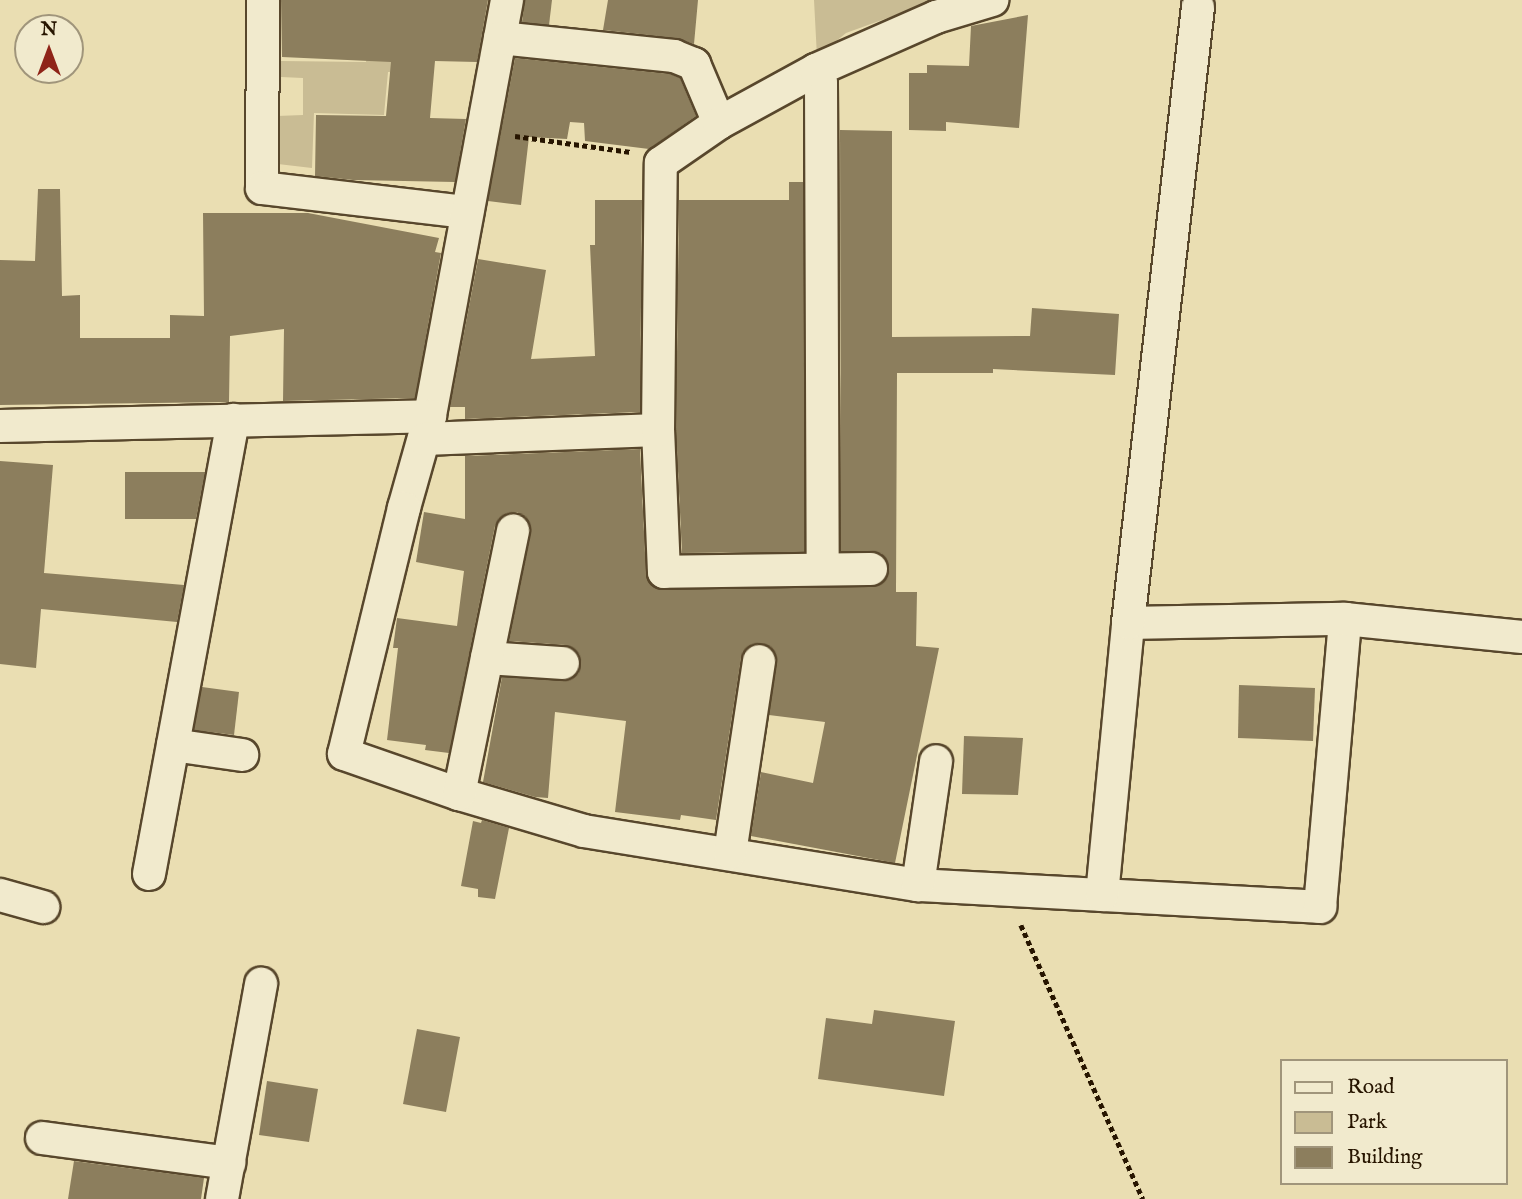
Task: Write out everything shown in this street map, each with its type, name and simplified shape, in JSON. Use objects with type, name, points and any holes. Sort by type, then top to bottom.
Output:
[{"type":"street","points":[[263,0],[262,188],[466,212]]},
{"type":"street","points":[[507,0],[427,428],[404,508],[344,754],[459,794],[584,831],[918,885],[1320,907],[1345,619]]},
{"type":"street","points":[[871,569],[664,572],[658,430],[661,163],[719,123],[816,70],[936,17],[992,0]]},
{"type":"street","points":[[1102,895],[1128,623],[1198,7]]},
{"type":"street","points":[[500,38],[674,56],[694,64],[719,123]]},
{"type":"street","points":[[816,70],[821,83],[823,569]]},
{"type":"street","points":[[0,426],[233,421],[427,428],[658,430]]},
{"type":"street","points":[[149,874],[233,421]]},
{"type":"street","points":[[459,794],[513,530]]},
{"type":"street","points":[[1128,623],[1345,619],[1522,637]]},
{"type":"street","points":[[487,658],[563,663]]},
{"type":"street","points":[[730,853],[759,660]]},
{"type":"street","points":[[173,745],[242,755]]},
{"type":"street","points":[[918,885],[936,761]]},
{"type":"street","points":[[0,895],[43,907]]},
{"type":"street","points":[[222,1199],[261,984]]},
{"type":"street","points":[[42,1138],[229,1163]]},
{"type":"path","points":[[481,132],[600,146],[628,151],[661,163]]},
{"type":"path","points":[[1005,889],[1143,1199]]},
{"type":"green space","points":[[814,0],[937,0],[846,33],[817,57]]},
{"type":"green space","points":[[370,25],[423,73],[388,72],[384,115],[314,113],[312,168],[278,164],[277,116],[303,115],[303,78],[281,77],[281,61],[366,62]]},
{"type":"building","points":[[281,0],[488,0],[477,62],[435,61],[430,118],[466,119],[455,182],[353,180],[315,176],[316,115],[386,116],[391,62],[282,57]]},
{"type":"building","points":[[525,0],[552,0],[549,25],[522,22]]},
{"type":"building","points":[[608,0],[698,0],[694,44],[676,38],[603,30]]},
{"type":"building","points":[[1028,15],[1019,128],[946,122],[946,131],[909,130],[909,73],[927,73],[927,65],[969,66],[971,26]]},
{"type":"building","points":[[515,58],[670,74],[680,78],[696,116],[649,149],[585,141],[584,123],[570,122],[567,139],[529,137],[521,205],[488,201]]},
{"type":"building","points":[[840,130],[892,131],[892,337],[1030,336],[1032,308],[1119,314],[1115,375],[993,369],[993,373],[897,373],[896,592],[917,592],[916,646],[939,648],[895,863],[751,836],[761,772],[813,783],[825,722],[769,715],[777,663],[771,647],[762,643],[752,644],[741,658],[716,820],[681,815],[680,820],[615,812],[626,721],[555,712],[548,798],[535,797],[483,782],[502,677],[562,681],[578,674],[581,665],[579,654],[565,645],[509,641],[531,533],[526,517],[517,512],[507,513],[495,526],[449,753],[425,750],[426,745],[387,740],[398,648],[393,648],[397,618],[457,626],[464,571],[416,562],[424,512],[465,519],[465,456],[640,449],[646,573],[649,582],[656,588],[871,587],[887,578],[889,568],[881,553],[841,551]]},
{"type":"building","points":[[789,182],[803,182],[805,552],[682,553],[676,430],[679,200],[789,200]]},
{"type":"building","points":[[38,189],[60,189],[62,296],[80,295],[80,338],[170,338],[170,315],[204,316],[203,213],[308,213],[439,238],[435,252],[441,253],[415,398],[283,401],[284,329],[230,336],[229,402],[0,405],[0,260],[35,261]]},
{"type":"building","points":[[595,200],[642,200],[640,412],[465,419],[465,407],[450,407],[478,259],[546,270],[531,359],[595,356],[590,245],[595,245]]},
{"type":"building","points":[[0,461],[53,465],[44,573],[184,585],[177,622],[41,609],[36,668],[0,664]]},
{"type":"building","points":[[125,472],[205,472],[196,519],[125,519]]},
{"type":"building","points":[[1239,685],[1315,688],[1313,741],[1238,738]]},
{"type":"building","points":[[202,687],[239,692],[234,735],[194,730]]},
{"type":"building","points":[[964,736],[1023,738],[1018,795],[962,794]]},
{"type":"building","points":[[482,820],[509,828],[495,899],[478,897],[478,889],[461,886],[473,821],[481,823]]},
{"type":"building","points":[[874,1010],[955,1021],[944,1096],[818,1079],[826,1018],[872,1024]]},
{"type":"building","points":[[417,1029],[460,1037],[446,1112],[403,1104]]},
{"type":"building","points":[[267,1081],[318,1089],[309,1142],[259,1135]]},
{"type":"building","points":[[74,1161],[204,1178],[201,1199],[68,1199]]}]
